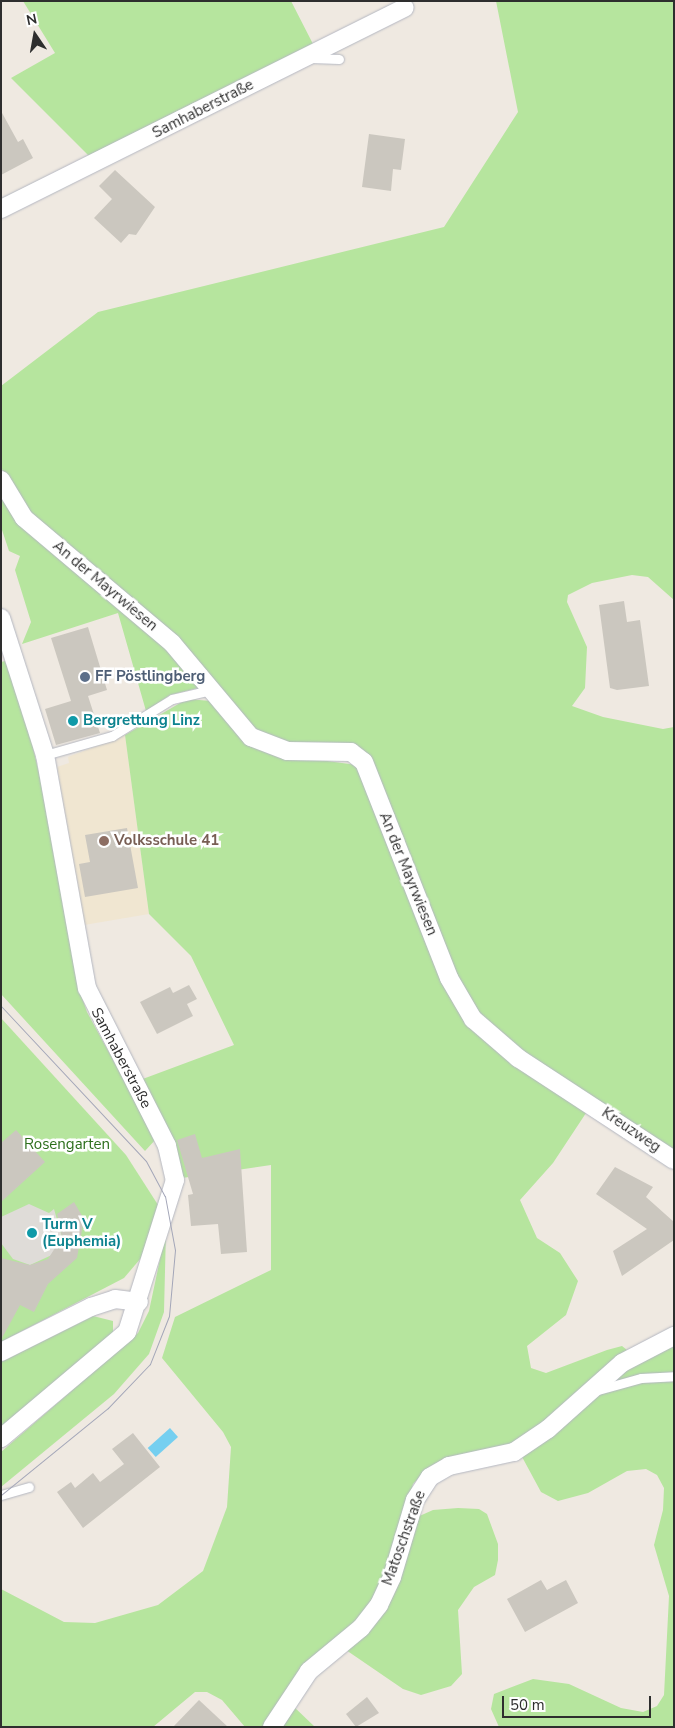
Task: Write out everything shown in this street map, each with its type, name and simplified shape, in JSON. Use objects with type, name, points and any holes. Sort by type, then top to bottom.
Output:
[{"type":"street","name":"Samhaberstraße","points":[[1,209],[405,8]]},
{"type":"street","name":"An der Mayrwiesen","points":[[1,480],[24,518],[172,643],[214,690],[246,732],[266,745],[300,753],[351,752],[364,762],[373,776],[396,852],[465,1008],[495,1041],[587,1101]]},
{"type":"street","name":"Samhaberstraße","points":[[1,1438],[120,1341],[139,1302],[163,1229],[174,1170],[161,1132],[89,996],[45,755],[3,625]]},
{"type":"street","name":"Kreuzweg","points":[[587,1101],[674,1160]]},
{"type":"street","points":[[1,1352],[91,1307],[115,1299],[139,1302]]},
{"type":"street","name":"Matoschstraße","points":[[272,1727],[308,1671],[361,1628],[379,1605],[392,1577],[413,1505],[430,1477],[449,1466],[514,1452],[548,1429],[590,1389],[630,1357],[674,1336]]},
{"type":"lane","points":[[307,58],[339,59]]},
{"type":"lane","points":[[45,755],[112,736],[172,699],[214,690]]},
{"type":"lane","points":[[590,1389],[674,1376]]},
{"type":"lane","points":[[1,1495],[30,1487]]},
{"type":"shaded area","name":"Volksschule 41","points":[[125,735],[149,914],[84,925],[57,767],[69,763],[68,757]]},
{"type":"shaded area","name":"Turm V (Euphemia)","points":[[29,1204],[49,1213],[54,1209],[62,1237],[54,1254],[30,1265],[13,1259],[1,1243],[1,1217]]},
{"type":"green space","points":[[23,1],[291,1],[313,44],[93,160],[11,78],[55,53]]},
{"type":"green space","points":[[496,1],[674,1],[674,600],[648,577],[632,575],[592,583],[568,595],[567,602],[587,647],[585,688],[572,706],[603,717],[663,729],[674,727],[674,1151],[500,1038],[462,994],[372,761],[363,750],[349,745],[307,747],[264,738],[17,501],[1,467],[1,386],[98,312],[444,227],[518,112]]},
{"type":"green space","points":[[1,492],[164,643],[198,688],[170,695],[146,711],[118,613],[22,644],[31,622],[15,570],[20,556],[9,551],[1,527]]},
{"type":"green space","points":[[5,661],[26,717],[41,782],[81,994],[87,1012],[156,1139],[145,1151],[1,994],[1,662]]},
{"type":"green space","points":[[187,699],[211,701],[255,746],[267,753],[357,765],[474,1029],[495,1049],[588,1110],[553,1163],[520,1200],[537,1238],[560,1253],[578,1281],[566,1315],[527,1346],[531,1368],[546,1373],[607,1350],[622,1346],[627,1350],[526,1438],[501,1448],[451,1457],[429,1467],[413,1484],[394,1555],[370,1610],[264,1727],[245,1727],[222,1700],[207,1692],[195,1692],[153,1727],[1,1727],[1,1589],[64,1622],[95,1623],[158,1605],[203,1571],[227,1507],[231,1447],[223,1432],[162,1358],[175,1317],[271,1270],[271,1165],[182,1178],[173,1141],[140,1080],[234,1045],[191,956],[149,914],[125,735]]},
{"type":"green space","name":"Rosengarten","points":[[1,1018],[126,1155],[160,1208],[141,1258],[124,1278],[1,1342]]},
{"type":"green space","points":[[166,1231],[164,1312],[149,1354],[114,1394],[1,1487],[1,1452],[138,1333],[149,1311]]},
{"type":"green space","points":[[93,1316],[113,1321],[113,1335],[1,1430],[1,1362]]},
{"type":"green space","points":[[674,1342],[674,1727],[499,1727],[491,1709],[494,1694],[533,1679],[569,1684],[621,1708],[643,1712],[657,1706],[664,1695],[669,1596],[654,1545],[663,1510],[664,1488],[657,1475],[646,1469],[627,1471],[588,1493],[558,1501],[541,1492],[521,1455],[611,1379]]},
{"type":"green space","points":[[479,1509],[487,1514],[498,1544],[498,1560],[495,1575],[474,1587],[458,1610],[462,1674],[451,1686],[421,1695],[403,1689],[346,1650],[415,1518],[433,1510]]},
{"type":"green space","points":[[292,1705],[315,1727],[281,1727]]},
{"type":"water","points":[[170,1428],[178,1437],[156,1457],[148,1448]]},
{"type":"building","points":[[1,111],[18,142],[23,139],[33,158],[1,175]]},
{"type":"building","points":[[369,134],[405,139],[401,170],[393,169],[391,191],[362,187]]},
{"type":"building","points":[[115,170],[155,207],[136,235],[129,234],[121,243],[94,218],[112,199],[99,186]]},
{"type":"building","points":[[624,601],[627,622],[640,620],[649,686],[617,690],[610,688],[599,605]]},
{"type":"building","points":[[88,627],[107,690],[88,696],[100,733],[56,745],[45,709],[71,701],[51,638]]},
{"type":"building","points":[[127,828],[138,888],[85,897],[79,864],[90,862],[85,835]]},
{"type":"building","points":[[189,985],[197,999],[187,1004],[193,1016],[157,1034],[140,1002],[170,987],[173,993]]},
{"type":"building","points":[[16,1130],[45,1162],[1,1202],[1,1143]]},
{"type":"building","points":[[195,1134],[202,1158],[240,1149],[247,1252],[221,1254],[218,1224],[191,1226],[188,1195],[193,1194],[177,1140]]},
{"type":"building","points":[[615,1167],[653,1187],[646,1197],[674,1222],[674,1240],[622,1276],[613,1251],[647,1229],[596,1194]]},
{"type":"building","points":[[74,1202],[84,1219],[77,1258],[48,1284],[34,1312],[20,1305],[1,1340],[1,1258],[30,1265],[48,1259],[62,1237],[57,1214]]},
{"type":"building","points":[[133,1433],[160,1467],[83,1528],[57,1492],[71,1482],[75,1488],[93,1473],[100,1482],[124,1464],[112,1449]]},
{"type":"building","points":[[541,1580],[547,1590],[566,1580],[578,1603],[525,1632],[507,1599]]},
{"type":"building","points":[[367,1697],[379,1713],[356,1727],[346,1714]]},
{"type":"building","points":[[199,1700],[228,1727],[173,1727]]},
{"type":"tram line","points":[[1,1006],[146,1161],[165,1196],[175,1250],[169,1316],[150,1364],[108,1408],[1,1495]]},
{"type":"place","name":"FF Pöstlingberg","points":[[85,677]]},
{"type":"place","name":"Bergrettung Linz","points":[[73,721]]},
{"type":"place","name":"Volksschule 41","points":[[104,841]]},
{"type":"place","name":"Turm V (Euphemia)","points":[[32,1233]]}]
